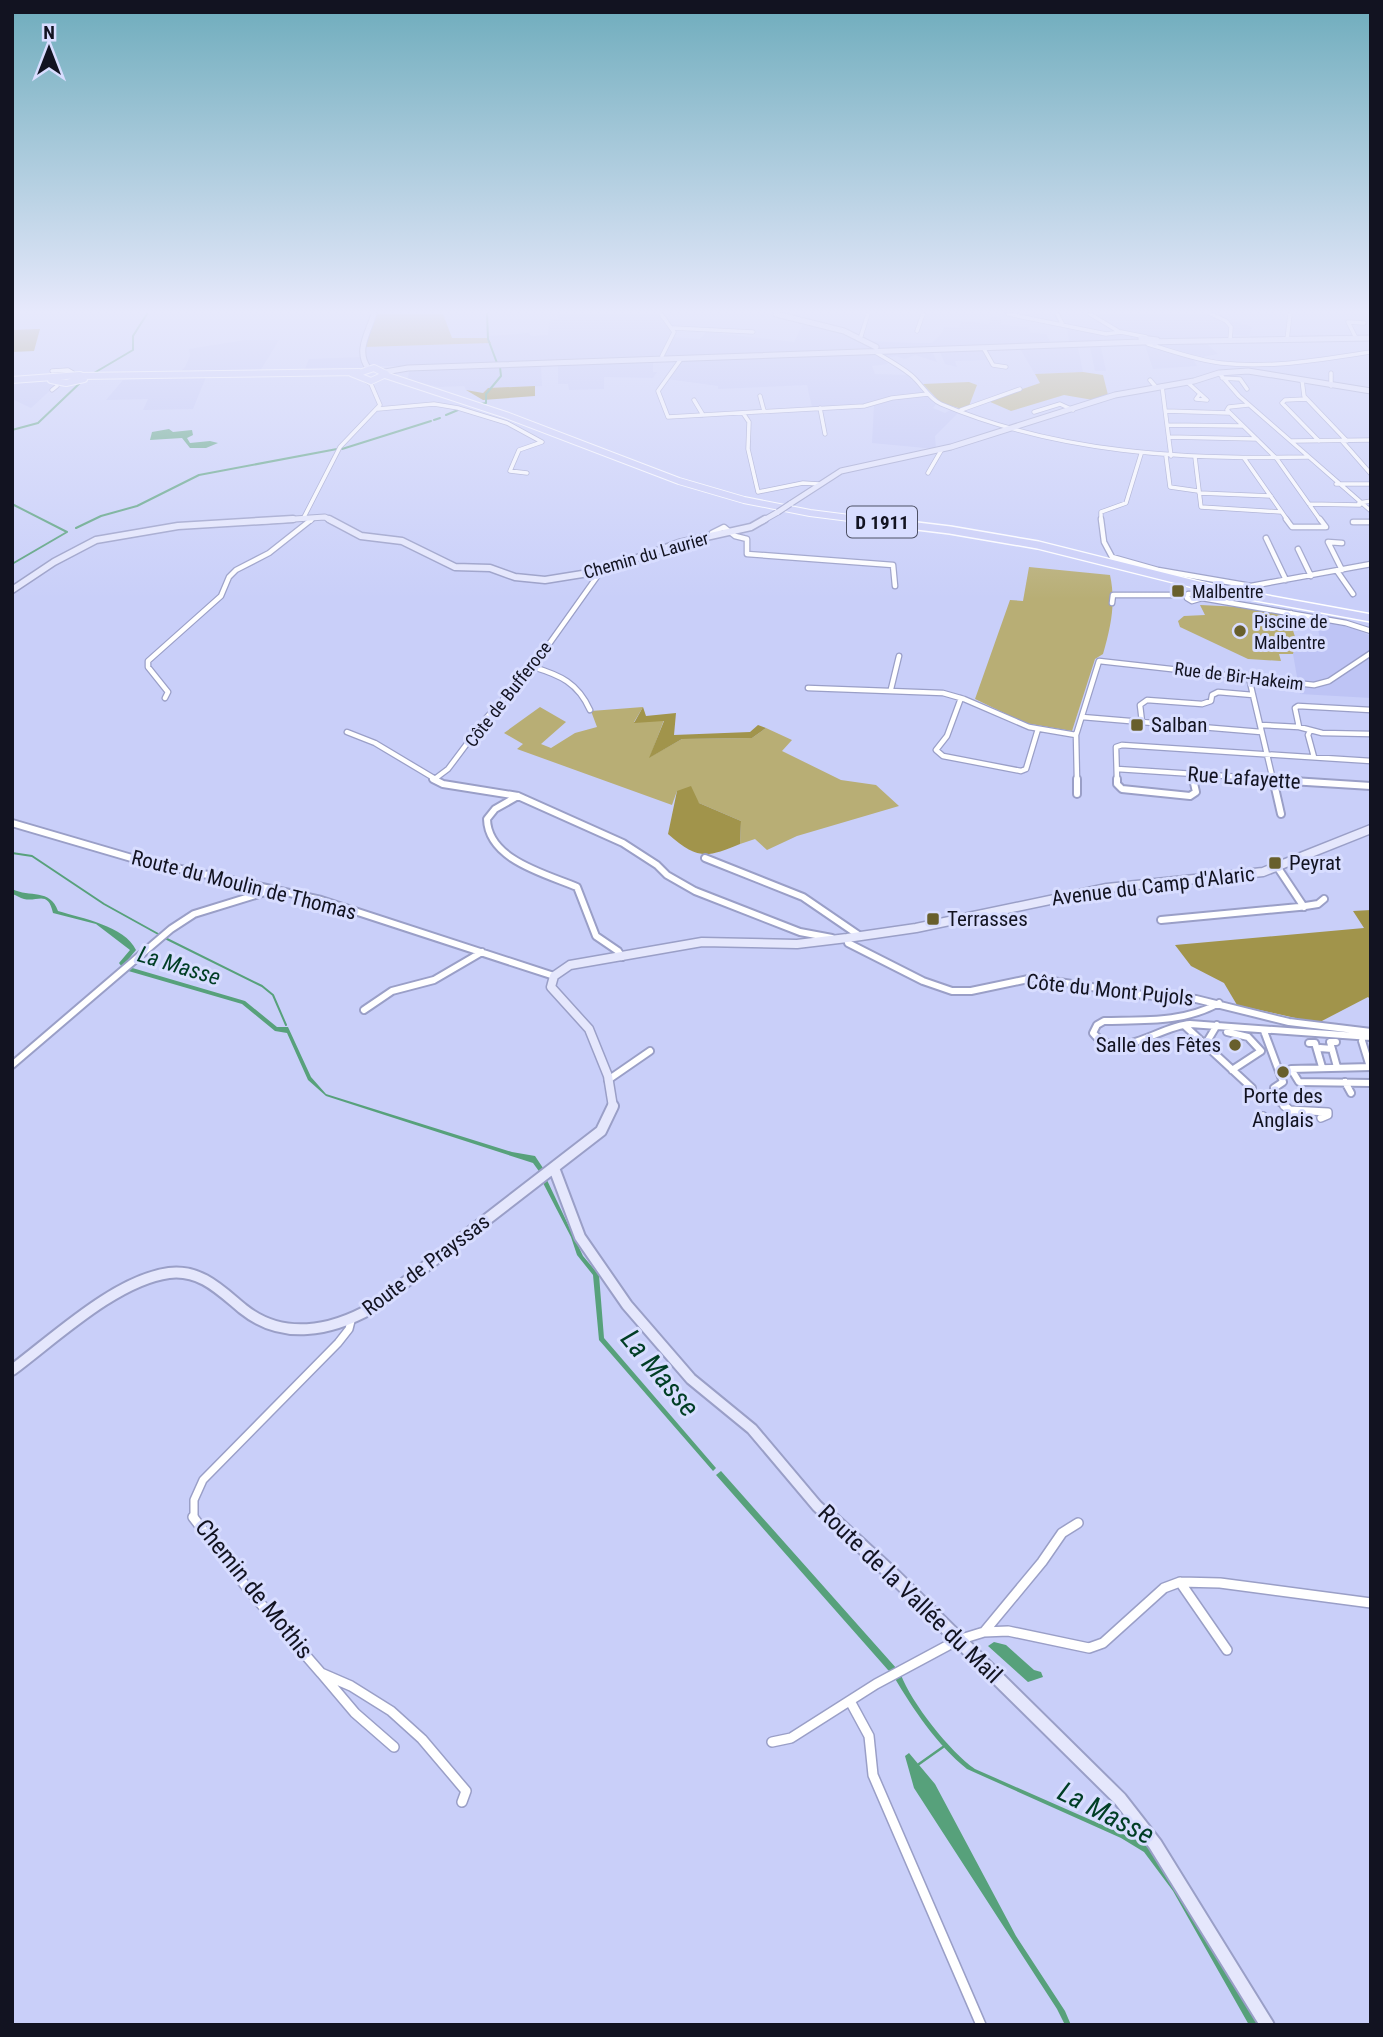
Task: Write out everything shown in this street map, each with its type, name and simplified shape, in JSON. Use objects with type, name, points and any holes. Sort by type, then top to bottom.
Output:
[{"type":"main road","name":"D 1911","points":[[486,409],[679,481],[744,500],[810,513],[950,530],[1038,545],[1218,590],[1371,618]]},
{"type":"street","points":[[303,519],[340,447],[378,409]]},
{"type":"street","points":[[464,409],[527,431],[542,442],[519,450],[510,471],[527,473]]},
{"type":"street","points":[[664,409],[665,415],[800,409]]},
{"type":"street","points":[[699,409],[703,415]]},
{"type":"street","points":[[820,409],[825,434]]},
{"type":"street","points":[[958,409],[1012,428],[1141,454],[1244,458],[1307,457]]},
{"type":"street","points":[[1034,412],[1043,409]]},
{"type":"street","points":[[1253,409],[1278,428],[1336,484],[1371,511]]},
{"type":"street","points":[[1288,409],[1312,431],[1318,441]]},
{"type":"street","points":[[1315,409],[1371,474]]},
{"type":"street","name":"Chemin du Laurier","points":[[12,590],[54,562],[96,540],[178,526],[312,518],[334,520],[361,536],[398,540],[455,567],[490,568],[515,577],[535,580],[601,572],[680,542],[759,524],[841,471],[943,449],[1073,410]]},
{"type":"street","points":[[1244,458],[1271,496],[1292,527],[1326,527],[1275,457],[1229,413],[1166,411],[1170,487],[1198,492],[1271,496]]},
{"type":"street","points":[[743,413],[749,422],[748,449],[758,492],[803,483],[819,484]]},
{"type":"street","points":[[1168,425],[1243,426]]},
{"type":"street","points":[[1169,437],[1257,439]]},
{"type":"street","points":[[1291,441],[1371,440]]},
{"type":"street","points":[[928,473],[943,449]]},
{"type":"street","points":[[1141,454],[1126,503],[1101,512],[1108,554],[1148,567],[1240,585],[1311,576],[1371,564]]},
{"type":"street","points":[[1195,457],[1201,507],[1281,512]]},
{"type":"street","points":[[1336,484],[1371,484]]},
{"type":"street","points":[[1310,505],[1360,504],[1371,501]]},
{"type":"street","points":[[164,698],[167,692],[148,667],[148,661],[221,596],[229,577],[236,570],[269,553],[311,522],[312,518]]},
{"type":"street","points":[[1353,522],[1371,522]]},
{"type":"street","points":[[712,533],[724,527],[749,541],[747,554],[893,565],[895,586]]},
{"type":"street","points":[[1266,538],[1286,580]]},
{"type":"street","points":[[1342,543],[1328,542],[1339,570],[1353,594]]},
{"type":"street","points":[[1298,549],[1311,576]]},
{"type":"street","name":"Côte de Bufferoce","points":[[436,778],[448,769],[486,717],[533,667],[576,603],[601,572]]},
{"type":"street","points":[[1112,603],[1113,595],[1187,595],[1192,601],[1202,598],[1346,623],[1371,631]]},
{"type":"street","points":[[1291,613],[1294,626]]},
{"type":"street","name":"Rue de Bir-Hakeim","points":[[1082,717],[1099,661],[1314,685],[1329,681],[1371,653]]},
{"type":"street","points":[[891,689],[899,656]]},
{"type":"street","points":[[533,667],[572,681],[586,698],[590,710]]},
{"type":"street","points":[[1249,678],[1281,814]]},
{"type":"street","points":[[808,688],[832,692],[891,689],[937,692],[993,710],[1018,723],[1076,735]]},
{"type":"street","points":[[1142,722],[1140,705],[1143,701],[1202,704],[1210,701],[1212,695],[1218,692],[1253,695]]},
{"type":"street","points":[[961,698],[947,736],[940,740],[936,750],[943,756],[1021,771],[1026,769],[1038,729]]},
{"type":"street","points":[[1299,727],[1295,708],[1298,706],[1371,710]]},
{"type":"street","points":[[1077,794],[1076,735],[1082,717],[1261,728],[1299,727],[1310,731],[1371,734]]},
{"type":"street","points":[[1310,731],[1308,735],[1314,757]]},
{"type":"street","points":[[347,732],[375,743],[443,783],[518,796],[623,842],[667,875],[695,891],[800,932],[836,939]]},
{"type":"street","points":[[1192,774],[1195,794],[1186,796],[1122,789],[1117,784],[1118,746],[1371,761]]},
{"type":"street","name":"Rue Lafayette","points":[[1117,769],[1371,786]]},
{"type":"street","points":[[518,796],[495,809],[487,819],[487,830],[492,841],[530,866],[577,887],[596,936],[618,951],[622,957]]},
{"type":"street","name":"Route du Moulin de Thomas","points":[[12,823],[135,859],[345,907],[555,976]]},
{"type":"street","name":"Avenue du Camp d'Alaric","points":[[847,938],[916,928],[1107,888],[1235,877],[1278,868],[1371,829]]},
{"type":"street","points":[[705,858],[803,897],[860,936]]},
{"type":"street","points":[[1278,868],[1304,906]]},
{"type":"street","points":[[12,1065],[171,929],[194,914],[275,889]]},
{"type":"street","points":[[1161,920],[1304,906],[1318,904],[1324,899]]},
{"type":"street","points":[[555,976],[560,970],[580,962],[702,942],[797,944],[847,938]]},
{"type":"street","name":"Côte du Mont Pujols","points":[[847,938],[848,943],[859,951],[923,981],[952,991],[971,991],[1032,978],[1219,1003],[1289,1022],[1371,1036]]},
{"type":"street","points":[[364,1010],[392,991],[434,980],[482,952]]},
{"type":"street","name":"Route de Prayssas","points":[[12,1370],[142,1280],[169,1273],[204,1278],[219,1286],[262,1322],[282,1329],[328,1329],[351,1321],[372,1308],[601,1131],[608,1120],[613,1105],[608,1080],[584,1021],[553,993],[551,987],[555,976]]},
{"type":"street","points":[[1219,1003],[1188,1016],[1153,1021],[1104,1021],[1093,1033],[1098,1042],[1109,1048],[1123,1046],[1176,1024],[1371,1036]]},
{"type":"street","points":[[1183,1025],[1252,1088]]},
{"type":"street","points":[[1210,1048],[1208,1040],[1217,1025]]},
{"type":"street","points":[[1264,1031],[1283,1082],[1274,1088],[1280,1102],[1290,1110],[1328,1112],[1328,1115],[1321,1118]]},
{"type":"street","points":[[1227,1032],[1248,1037],[1261,1051],[1232,1070]]},
{"type":"street","points":[[1370,1084],[1299,1082],[1291,1069],[1368,1068],[1362,1040],[1371,1036]]},
{"type":"street","points":[[1309,1043],[1315,1043],[1322,1067]]},
{"type":"street","points":[[1320,1048],[1334,1046],[1337,1067]]},
{"type":"street","points":[[608,1080],[650,1051]]},
{"type":"street","points":[[1345,1082],[1351,1093]]},
{"type":"street","points":[[1263,1116],[1269,1122],[1279,1125],[1287,1121],[1290,1110]]},
{"type":"street","name":"Route de la Vallée du Mail","points":[[547,1173],[563,1186],[571,1220],[580,1237],[627,1305],[691,1379],[752,1429],[817,1506],[895,1577],[1121,1800],[1155,1844],[1267,2025]]},
{"type":"street","name":"Chemin de Mothis","points":[[351,1321],[349,1329],[338,1343],[203,1480],[194,1500],[193,1518],[248,1588],[321,1673],[351,1686],[401,1720],[458,1779],[466,1791],[462,1802]]},
{"type":"street","points":[[984,1632],[1042,1562],[1062,1533],[1078,1523]]},
{"type":"street","points":[[1180,1582],[1227,1650]]},
{"type":"street","points":[[772,1742],[791,1738],[895,1673],[958,1640],[984,1632],[1008,1631],[1089,1648],[1103,1643],[1164,1588],[1180,1582],[1220,1583],[1371,1603]]},
{"type":"street","points":[[321,1673],[345,1705],[394,1747]]},
{"type":"street","points":[[850,1700],[869,1736],[873,1775],[981,2025]]},
{"type":"shaded area","points":[[874,409],[936,409],[945,413],[952,409],[960,411],[935,436],[936,449],[872,443]]},
{"type":"shaded area","points":[[169,429],[173,432],[192,430],[193,435],[187,438],[190,443],[218,443],[206,448],[190,448],[182,438],[150,440],[152,432]]},
{"type":"shaded area","points":[[1029,567],[1110,575],[1113,605],[1108,634],[1103,654],[1095,659],[1072,731],[1025,723],[975,699],[1010,600],[1023,601]]},
{"type":"shaded area","name":"Piscine de Malbentre","points":[[1200,605],[1242,607],[1288,615],[1298,646],[1295,646],[1293,654],[1279,654],[1281,661],[1248,659],[1180,627],[1178,621],[1184,616],[1205,615]]},
{"type":"shaded area","points":[[1316,620],[1356,629],[1371,636],[1371,698],[1300,694],[1293,654],[1295,646],[1322,648]]},
{"type":"shaded area","points":[[540,707],[566,722],[541,744],[551,748],[575,733],[597,727],[591,711],[643,707],[634,722],[664,720],[650,757],[682,739],[752,738],[766,728],[792,740],[782,751],[841,780],[876,785],[899,806],[797,836],[767,850],[755,839],[740,844],[741,821],[677,791],[672,805],[517,749],[523,744],[504,733]]},
{"type":"shaded area","points":[[643,707],[646,716],[676,713],[674,735],[750,732],[758,725],[766,728],[752,738],[682,739],[649,758],[664,721],[634,723]]},
{"type":"shaded area","points":[[691,786],[699,803],[741,821],[740,844],[719,852],[702,854],[687,848],[668,834],[677,791]]},
{"type":"shaded area","points":[[12,889],[45,896],[58,911],[113,929],[136,950],[122,967],[119,963],[130,950],[96,924],[53,913],[45,899],[22,899],[12,894]]},
{"type":"shaded area","points":[[1371,910],[1371,1000],[1368,997],[1318,1023],[1237,1005],[1224,983],[1191,966],[1175,945],[1364,928],[1353,911]]},
{"type":"shaded area","points":[[129,967],[245,1001],[277,1027],[288,1027],[311,1077],[326,1094],[512,1152],[535,1156],[545,1171],[541,1174],[533,1163],[326,1096],[308,1080],[287,1033],[275,1031],[242,1004],[125,970]]},
{"type":"shaded area","points":[[546,1178],[583,1256],[599,1275],[604,1338],[716,1468],[713,1471],[599,1340],[593,1275],[577,1255],[571,1237],[542,1181]]},
{"type":"shaded area","points":[[721,1471],[897,1669],[891,1672],[888,1670],[716,1475]]},
{"type":"shaded area","points":[[994,1642],[1006,1645],[1034,1670],[1041,1672],[1043,1677],[1028,1682],[988,1646]]},
{"type":"shaded area","points":[[901,1675],[913,1699],[932,1726],[954,1751],[975,1769],[1150,1846],[1259,2025],[1249,2025],[1173,1891],[1144,1852],[1121,1838],[967,1769],[936,1738],[918,1714],[894,1677]]},
{"type":"shaded area","points":[[909,1753],[935,1784],[1016,1936],[1065,2011],[1071,2025],[1065,2025],[914,1788],[905,1756]]},
{"type":"waterway","name":"La Masse","points":[[12,430],[38,423],[53,409]]},
{"type":"waterway","points":[[446,415],[458,410]]},
{"type":"waterway","points":[[434,420],[440,418]]},
{"type":"waterway","points":[[342,449],[431,421]]},
{"type":"waterway","points":[[76,528],[101,516],[137,506],[199,475],[337,449]]},
{"type":"waterway","name":"La Masse","points":[[12,504],[67,532],[12,564]]},
{"type":"waterway","name":"La Masse","points":[[12,853],[32,856],[104,904],[160,935]]},
{"type":"waterway","name":"La Masse","points":[[165,938],[262,986],[273,995],[286,1025]]},
{"type":"waterway","name":"La Masse","points":[[919,1764],[943,1747]]},
{"type":"place","name":"Malbentre","points":[[1178,591]]},
{"type":"place","name":"Piscine de Malbentre","points":[[1240,631]]},
{"type":"place","name":"Salban","points":[[1137,725]]},
{"type":"place","name":"Peyrat","points":[[1275,863]]},
{"type":"place","name":"Terrasses","points":[[933,919]]},
{"type":"place","name":"Salle des Fêtes","points":[[1235,1045]]},
{"type":"place","name":"Porte des Anglais","points":[[1283,1072]]}]
